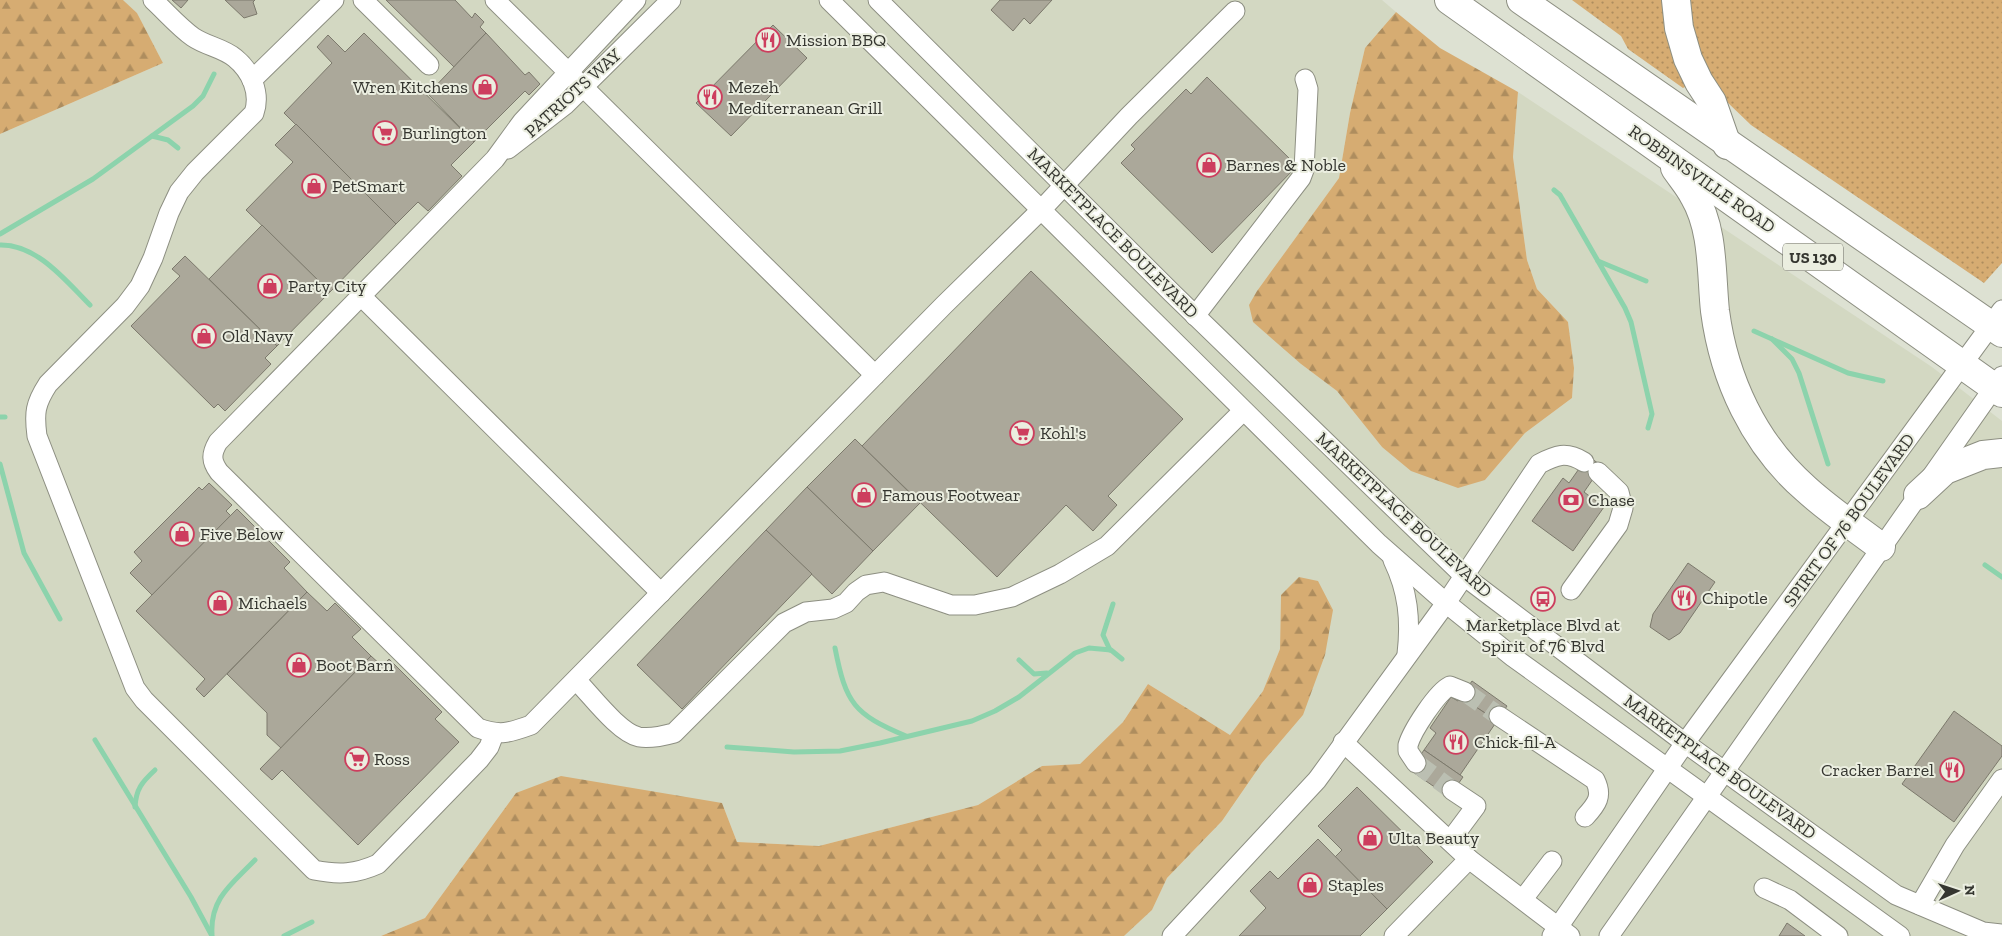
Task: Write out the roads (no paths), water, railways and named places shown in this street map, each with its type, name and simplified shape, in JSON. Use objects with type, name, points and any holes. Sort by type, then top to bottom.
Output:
[{"type":"highway","name":"ROBBINSVILLE ROAD","points":[[1449,0],[1962,366],[1999,385]]},
{"type":"highway","name":"US 130","points":[[1520,0],[1546,9],[1727,144],[1998,323]]},
{"type":"highway","points":[[1676,0],[1679,28],[1688,58],[1699,82],[1712,102],[1727,144]]},
{"type":"highway","points":[[1662,151],[1694,196],[1702,213],[1712,271],[1718,331],[1731,376],[1746,415],[1770,452],[1805,489],[1881,547]]},
{"type":"highway","points":[[1918,495],[1945,470],[1983,455],[2002,453]]},
{"type":"street","points":[[152,0],[192,36],[234,57],[252,80],[256,93],[254,113],[195,172],[179,192],[140,286],[126,306],[48,384],[39,398],[34,416],[37,436],[134,688],[314,870],[336,875],[358,873],[378,864],[479,760],[489,747],[494,734]]},
{"type":"street","points":[[252,80],[334,0]]},
{"type":"street","points":[[363,0],[430,65]]},
{"type":"street","points":[[494,0],[875,375]]},
{"type":"street","name":"PATRIOTS WAY","points":[[495,158],[522,122],[636,0]]},
{"type":"street","name":"PATRIOTS WAY","points":[[495,158],[536,130],[582,88],[671,0]]},
{"type":"street","name":"MARKETPLACE BOULEVARD","points":[[829,0],[1042,209],[1243,411],[1391,554],[1446,603],[1594,717],[1668,768],[1900,936]]},
{"type":"street","name":"MARKETPLACE BOULEVARD","points":[[878,0],[1066,185],[1195,316],[1464,576],[1685,743],[1896,895],[1983,932],[2002,934]]},
{"type":"street","points":[[495,158],[218,442],[212,452],[213,463],[224,477],[478,728],[494,734],[512,732],[531,726],[875,375],[1066,185],[1129,116],[1235,11]]},
{"type":"street","points":[[1195,316],[1301,178],[1304,170],[1308,89],[1305,79]]},
{"type":"street","points":[[361,296],[661,593]]},
{"type":"street","name":"SPIRIT OF 76 BOULEVARD","points":[[1560,933],[1685,743],[1962,366],[1998,323]]},
{"type":"street","points":[[1609,936],[1881,547],[1999,385]]},
{"type":"street","points":[[576,680],[625,731],[639,737],[655,738],[674,734],[784,623],[806,612],[834,609],[846,604],[856,592],[866,585],[884,582],[950,605],[975,605],[1012,596],[1060,574],[1107,546],[1243,411]]},
{"type":"street","points":[[1172,936],[1317,780],[1446,603],[1539,464],[1556,455],[1567,453],[1591,467],[1619,492],[1623,508],[1618,525],[1572,590]]},
{"type":"street","points":[[1391,554],[1403,579],[1408,605],[1410,630],[1406,657]]},
{"type":"street","points":[[1416,763],[1408,750],[1408,745],[1432,704],[1444,689],[1450,686],[1465,692]]},
{"type":"street","points":[[1499,716],[1595,780],[1600,789],[1600,797],[1585,817]]},
{"type":"street","points":[[1343,742],[1469,859],[1523,899],[1560,933]]},
{"type":"street","points":[[1920,905],[1955,845],[2002,779]]},
{"type":"street","points":[[1450,841],[1476,806],[1452,790]]},
{"type":"street","points":[[1394,936],[1469,859]]},
{"type":"street","points":[[1523,899],[1552,861]]},
{"type":"street","points":[[1764,888],[1790,900],[1838,936]]},
{"type":"waterway","points":[[0,234],[93,179],[193,106],[203,96],[214,74]]},
{"type":"waterway","points":[[152,136],[168,140],[178,148]]},
{"type":"waterway","points":[[1554,190],[1560,195],[1625,308],[1631,322],[1652,414],[1648,428]]},
{"type":"waterway","points":[[0,245],[14,246],[38,257],[61,275],[90,305]]},
{"type":"waterway","points":[[1598,261],[1646,281]]},
{"type":"waterway","points":[[1754,331],[1848,373],[1883,381]]},
{"type":"waterway","points":[[1772,339],[1792,359],[1799,373],[1828,464]]},
{"type":"waterway","points":[[0,417],[5,417]]},
{"type":"waterway","points":[[0,464],[24,553],[60,619]]},
{"type":"waterway","points":[[1985,565],[2002,577]]},
{"type":"waterway","points":[[1110,650],[1103,635],[1113,604]]},
{"type":"waterway","points":[[835,648],[843,682],[855,705],[875,721],[906,736]]},
{"type":"waterway","points":[[727,747],[794,752],[840,751],[880,743],[972,721],[995,711],[1019,697],[1075,653],[1089,648],[1111,650],[1122,659]]},
{"type":"waterway","points":[[1019,660],[1034,674],[1047,673]]},
{"type":"waterway","points":[[95,740],[191,897],[212,936]]},
{"type":"waterway","points":[[135,807],[140,786],[155,770]]},
{"type":"waterway","points":[[212,934],[212,921],[224,892],[255,860]]},
{"type":"waterway","points":[[284,936],[312,922]]},
{"type":"tunnel","points":[[1465,692],[1499,716]]},
{"type":"tunnel","points":[[1416,763],[1452,790]]},
{"type":"place","name":"Mission BBQ","points":[[768,40]]},
{"type":"place","name":"Wren Kitchens","points":[[485,87]]},
{"type":"place","name":"Mezeh Mediterranean Grill","points":[[710,97]]},
{"type":"place","name":"Burlington","points":[[385,133]]},
{"type":"place","name":"Barnes & Noble","points":[[1209,165]]},
{"type":"place","name":"PetSmart","points":[[314,186]]},
{"type":"place","name":"Party City","points":[[270,286]]},
{"type":"place","name":"Old Navy","points":[[204,336]]},
{"type":"place","name":"Kohl's","points":[[1022,433]]},
{"type":"place","name":"Famous Footwear","points":[[864,495]]},
{"type":"place","name":"Chase","points":[[1571,500]]},
{"type":"place","name":"Five Below","points":[[182,534]]},
{"type":"place","name":"Chipotle","points":[[1684,598]]},
{"type":"place","name":"Marketplace Blvd at Spirit of 76 Blvd","points":[[1543,599]]},
{"type":"place","name":"Michaels","points":[[220,603]]},
{"type":"place","name":"Boot Barn","points":[[299,665]]},
{"type":"place","name":"Chick-fil-A","points":[[1456,742]]},
{"type":"place","name":"Ross","points":[[357,759]]},
{"type":"place","name":"Cracker Barrel","points":[[1952,770]]},
{"type":"place","name":"Ulta Beauty","points":[[1370,838]]},
{"type":"place","name":"Staples","points":[[1310,885]]}]
